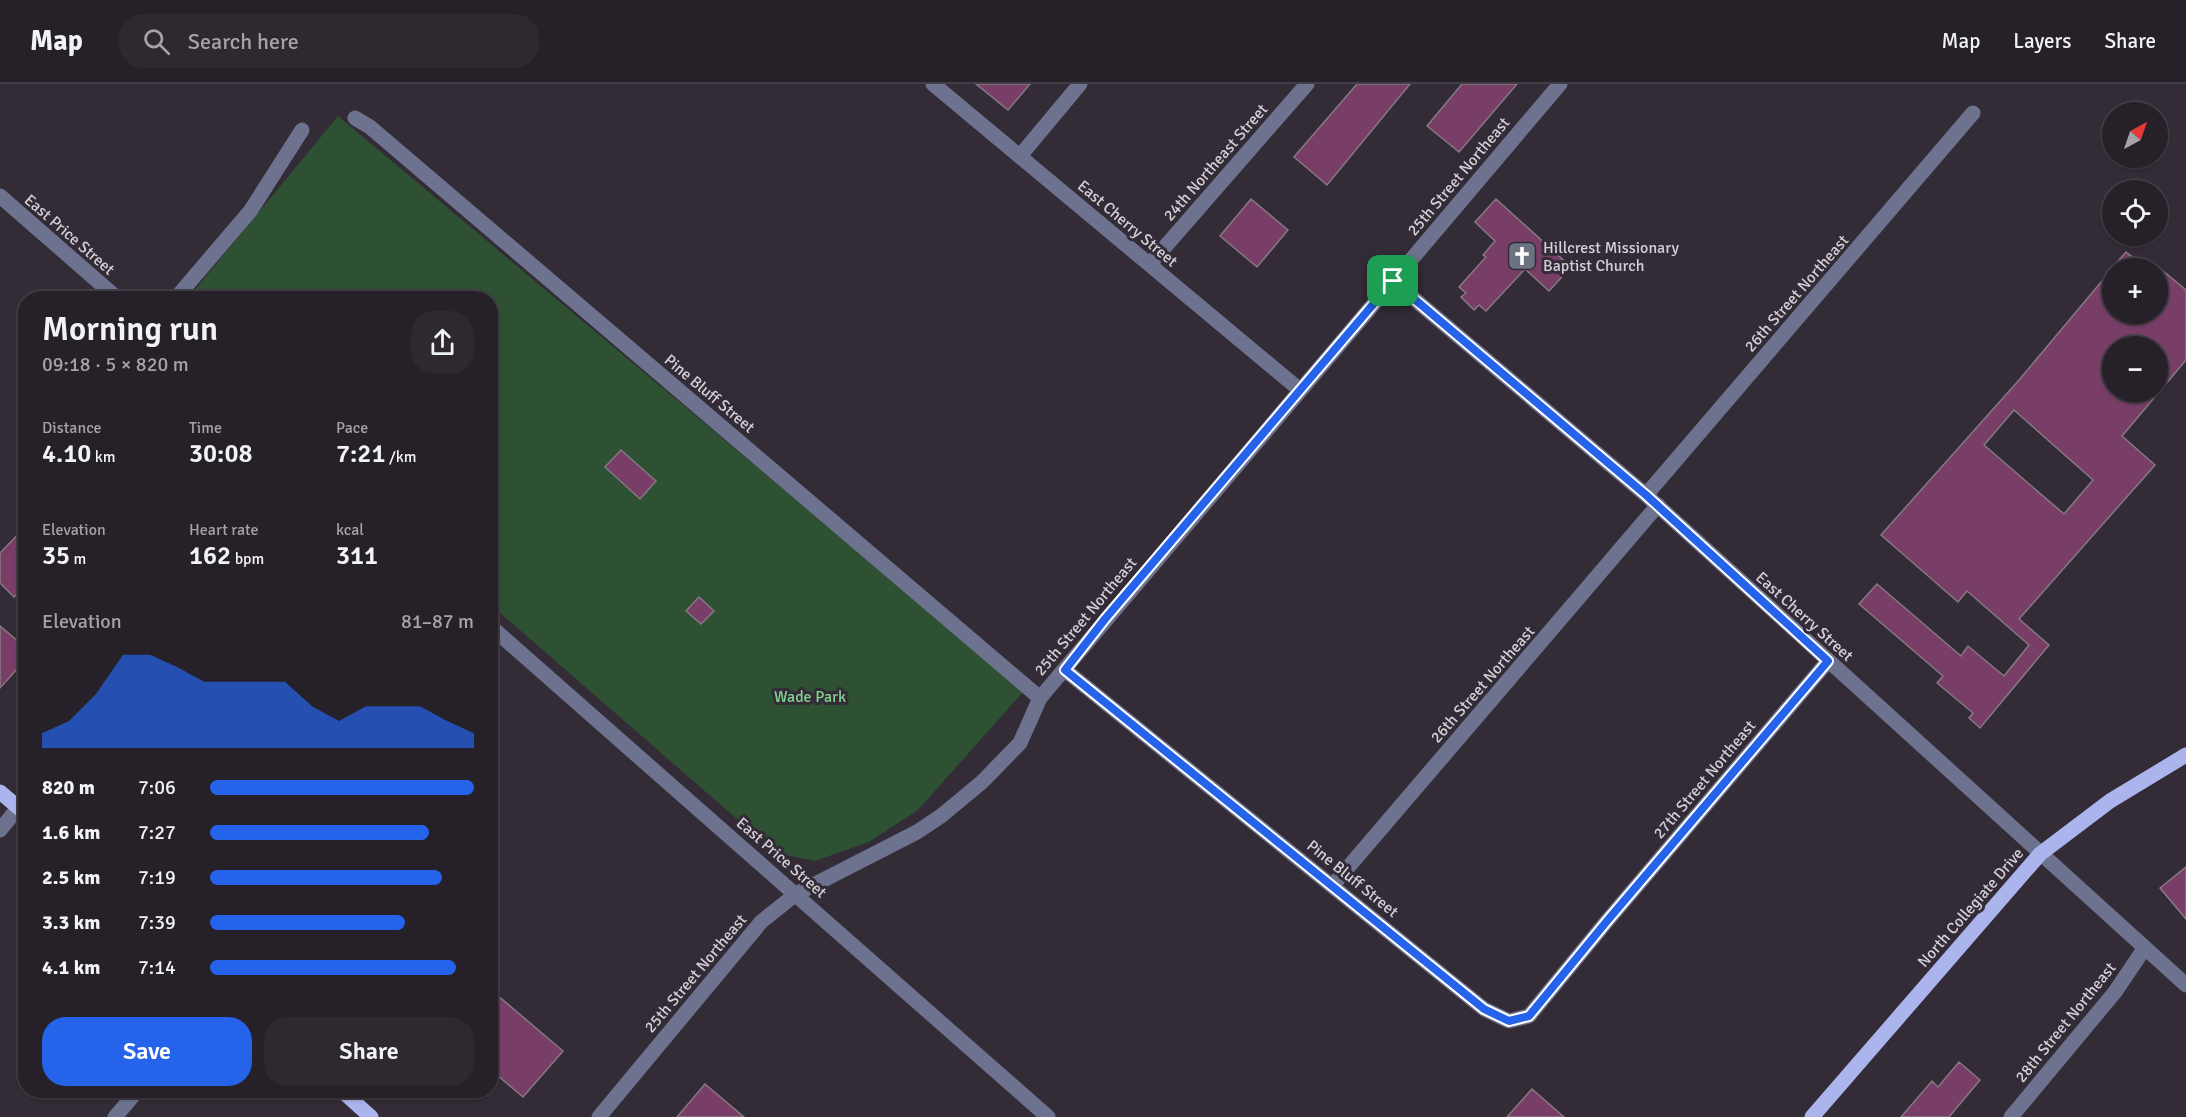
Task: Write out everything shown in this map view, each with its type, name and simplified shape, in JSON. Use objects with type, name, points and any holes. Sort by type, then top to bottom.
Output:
[{"type":"main road","name":"North Collegiate Drive","points":[[1812,1117],[2040,854],[2110,801],[2186,755]]},
{"type":"main road","points":[[0,792],[18,808]]},
{"type":"main road","points":[[350,1098],[371,1117]]},
{"type":"street","name":"East Cherry Street","points":[[933,84],[1300,390]]},
{"type":"street","points":[[1020,156],[1080,84]]},
{"type":"street","name":"24th Northeast Street","points":[[1150,264],[1307,84]]},
{"type":"street","name":"25th Street Northeast","points":[[599,1117],[760,922],[796,894],[917,832],[982,782],[1020,743],[1040,698],[1560,84]]},
{"type":"street","name":"26th Street Northeast","points":[[1333,885],[1972,113]]},
{"type":"street","name":"Pine Bluff Street","points":[[355,118],[370,127],[1040,698]]},
{"type":"street","points":[[182,291],[251,210],[302,130]]},
{"type":"street","name":"East Price Street","points":[[0,196],[109,291]]},
{"type":"street","name":"East Cherry Street","points":[[1393,281],[1652,500],[2186,985]]},
{"type":"street","name":"East Price Street","points":[[498,633],[1048,1117]]},
{"type":"street","name":"27th Street Northeast","points":[[1607,921],[1828,661]]},
{"type":"street","name":"Pine Bluff Street","points":[[1065,670],[1484,1009],[1509,1021],[1529,1016],[1607,921]]},
{"type":"street","points":[[0,830],[18,814]]},
{"type":"street","name":"28th Street Northeast","points":[[2011,1117],[2115,992],[2144,949]]},
{"type":"street","points":[[115,1117],[131,1098]]},
{"type":"green space","name":"Wade Park","points":[[338,116],[1024,691],[918,810],[869,842],[815,861],[776,853],[498,611],[498,291],[194,291]]},
{"type":"building","points":[[976,84],[1030,84],[1008,110]]},
{"type":"building","points":[[1357,84],[1410,84],[1327,185],[1294,157]]},
{"type":"building","points":[[1462,84],[1517,84],[1459,152],[1427,126]]},
{"type":"building","points":[[1251,199],[1288,230],[1257,267],[1220,236]]},
{"type":"building","name":"Hillcrest Missionary Baptist Church","points":[[1496,199],[1571,267],[1549,291],[1525,269],[1486,311],[1479,305],[1474,310],[1461,297],[1466,293],[1459,287],[1486,257],[1483,255],[1495,241],[1475,222]]},
{"type":"building","points":[[2126,252],[2134,258],[2121,258]]},
{"type":"building","points":[[2168,275],[2186,290],[2186,360],[2168,381],[2168,336],[2102,336],[2102,402],[2151,402],[2122,436],[2155,465],[2019,619],[2049,645],[1980,728],[1969,718],[1973,713],[1937,683],[1943,676],[1859,604],[1877,584],[1961,656],[1968,646],[2004,676],[2029,645],[1967,591],[1958,602],[1881,535],[2019,380],[2102,281],[2102,324],[2168,324]],"holes":[[[2014,410],[2093,480],[2064,514],[1984,445]]]},
{"type":"building","points":[[621,450],[656,481],[640,499],[605,467]]},
{"type":"building","points":[[18,534],[18,593],[14,597],[0,583],[0,553]]},
{"type":"building","points":[[699,597],[714,611],[701,624],[686,611]]},
{"type":"building","points":[[0,626],[18,641],[18,668],[0,688]]},
{"type":"building","points":[[2186,867],[2186,919],[2160,888]]},
{"type":"building","points":[[498,996],[563,1051],[523,1097],[498,1076]]},
{"type":"building","points":[[1959,1062],[1980,1080],[1949,1117],[1901,1117],[1932,1081],[1938,1087]]},
{"type":"building","points":[[705,1084],[744,1117],[677,1117]]},
{"type":"building","points":[[1532,1089],[1564,1117],[1507,1117]]},
{"type":"place","name":"Hillcrest Missionary Baptist Church","points":[[1522,256]]},
{"type":"route","points":[[1393,281],[1646,495],[1828,661],[1529,1016],[1509,1021],[1484,1009],[1065,670],[1105,619],[1393,281]]}]
